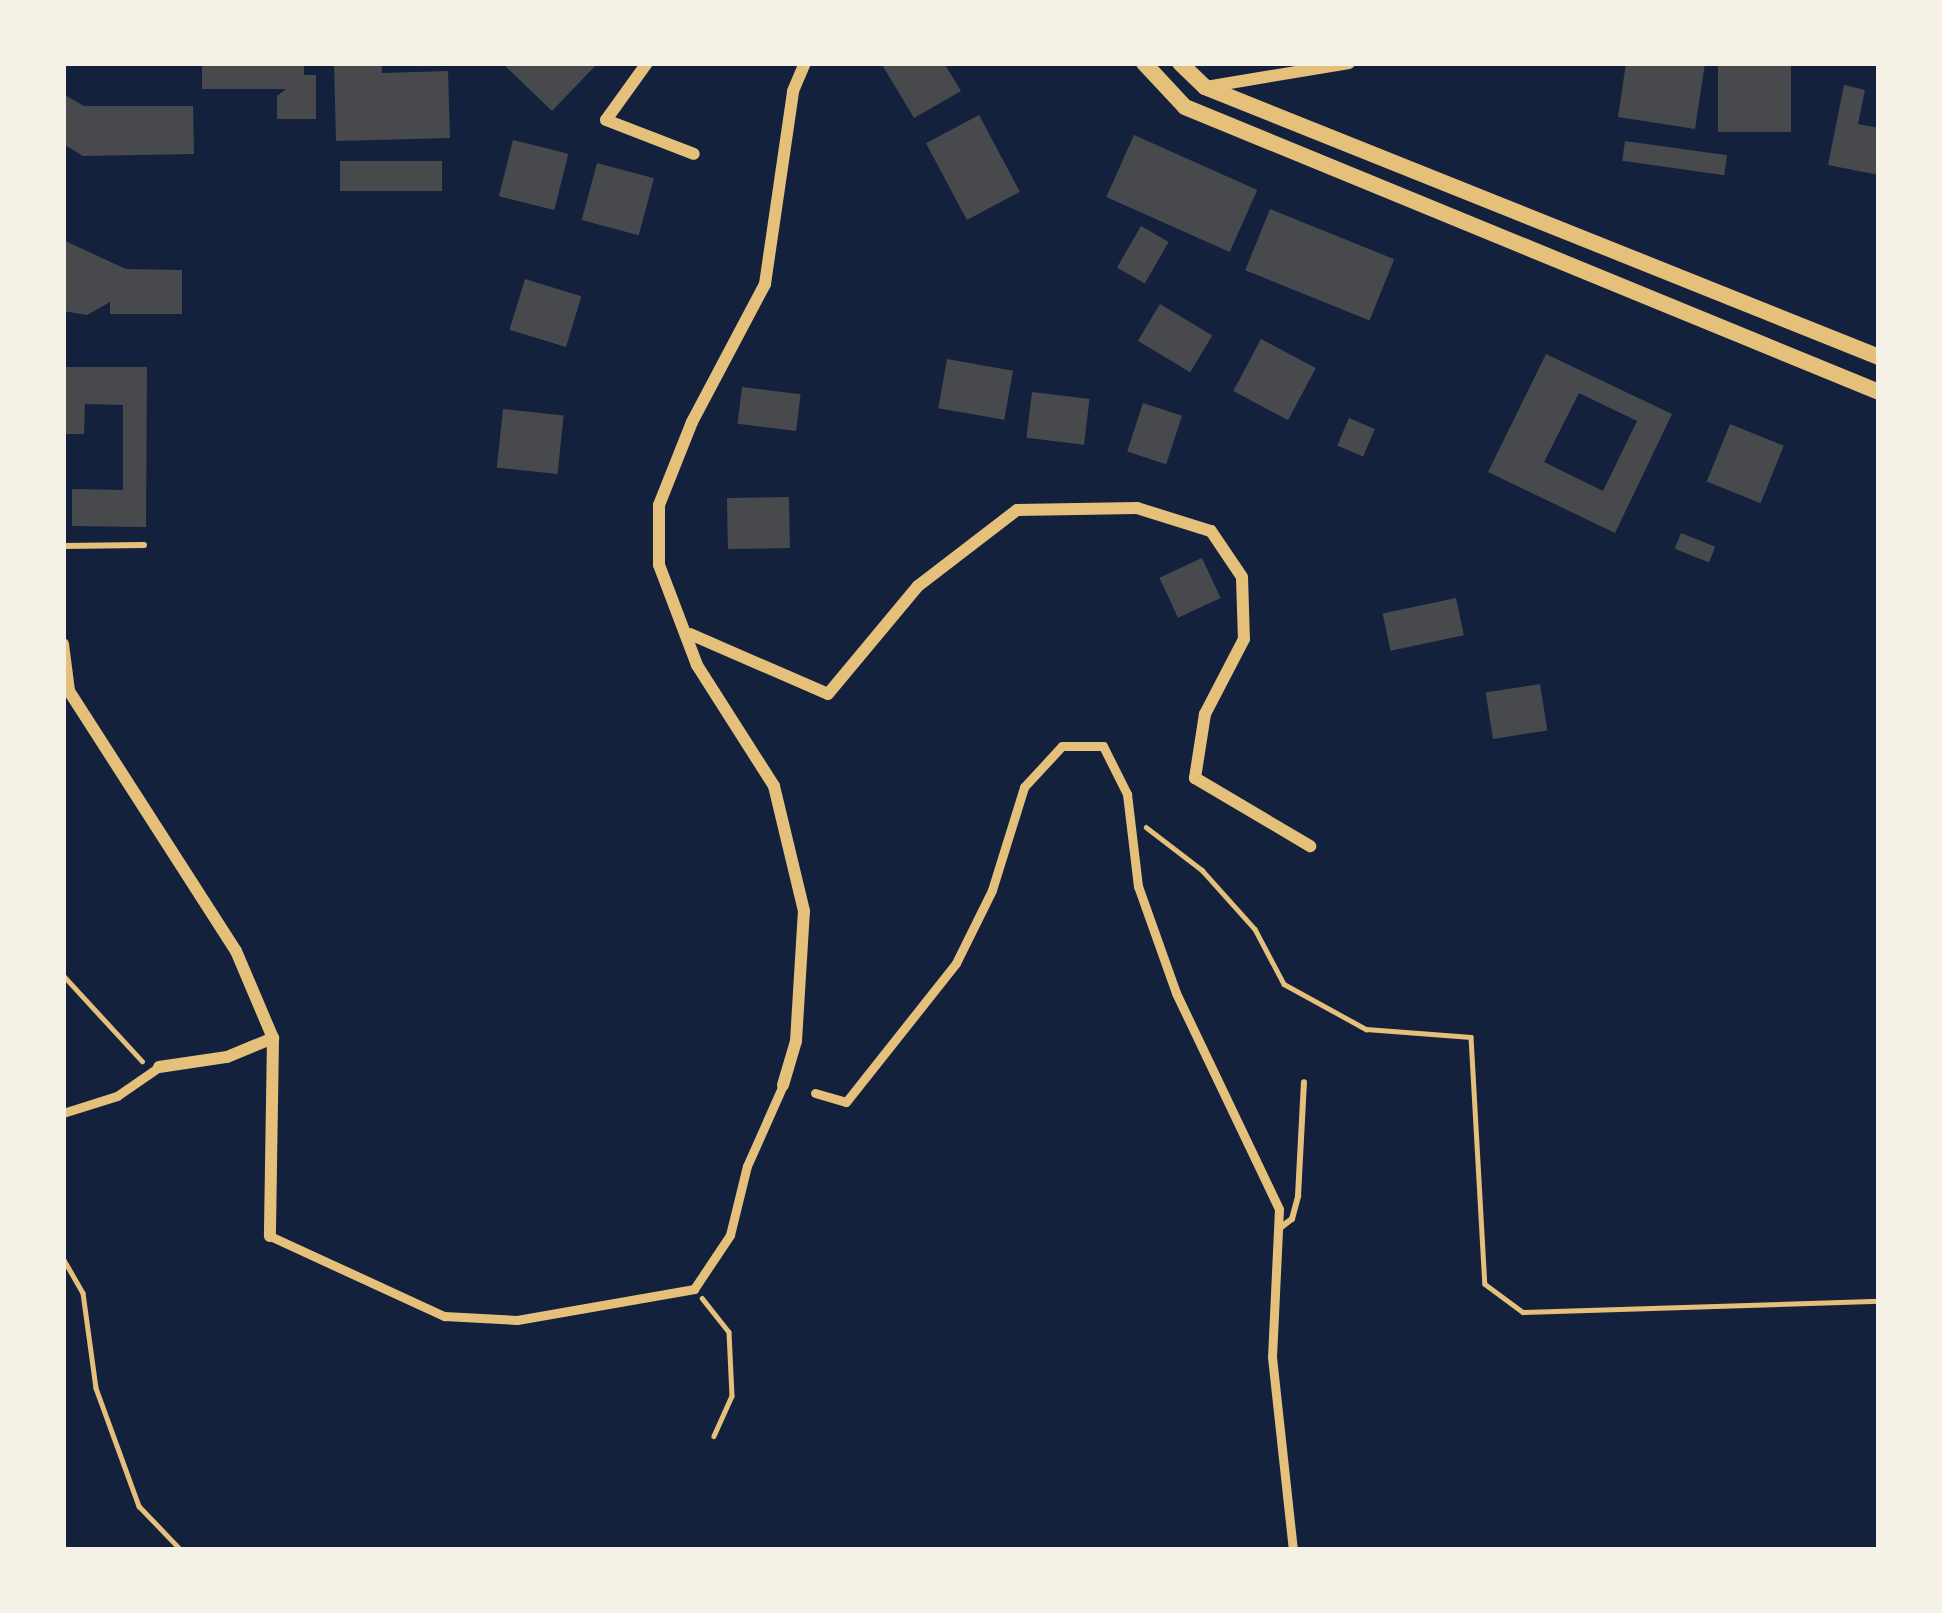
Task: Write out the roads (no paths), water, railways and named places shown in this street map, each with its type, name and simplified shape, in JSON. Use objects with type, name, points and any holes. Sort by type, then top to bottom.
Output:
[{"type":"main road","points":[[1144,63],[1185,107],[1879,392]]},
{"type":"main road","points":[[1180,63],[1205,87],[1879,357]]},
{"type":"street","points":[[647,63],[606,120],[694,154]]},
{"type":"street","points":[[63,644],[69,691],[236,951],[273,1038],[270,1236],[444,1316],[517,1320],[694,1289],[730,1235],[747,1166],[783,1085],[796,1041],[804,911],[774,786],[697,665],[691,634],[659,565],[659,505],[692,422],[765,284],[793,91],[805,63]]},
{"type":"street","points":[[1205,87],[1349,63]]},
{"type":"street","points":[[691,634],[828,694],[918,586],[1017,511],[1137,508],[1211,531],[1242,577],[1244,639],[1205,714],[1195,778],[1310,846]]},
{"type":"street","points":[[814,1093],[846,1102],[956,963],[992,890],[1024,787],[1062,746],[1103,746],[1130,814],[1145,908],[1176,993],[1279,1209],[1272,1357],[1293,1550]]},
{"type":"street","points":[[63,1113],[117,1096],[159,1067],[227,1057],[273,1038]]},
{"type":"lane","points":[[63,546],[144,544]]},
{"type":"lane","points":[[1278,1229],[1292,1219],[1298,1196],[1304,1082]]}]
